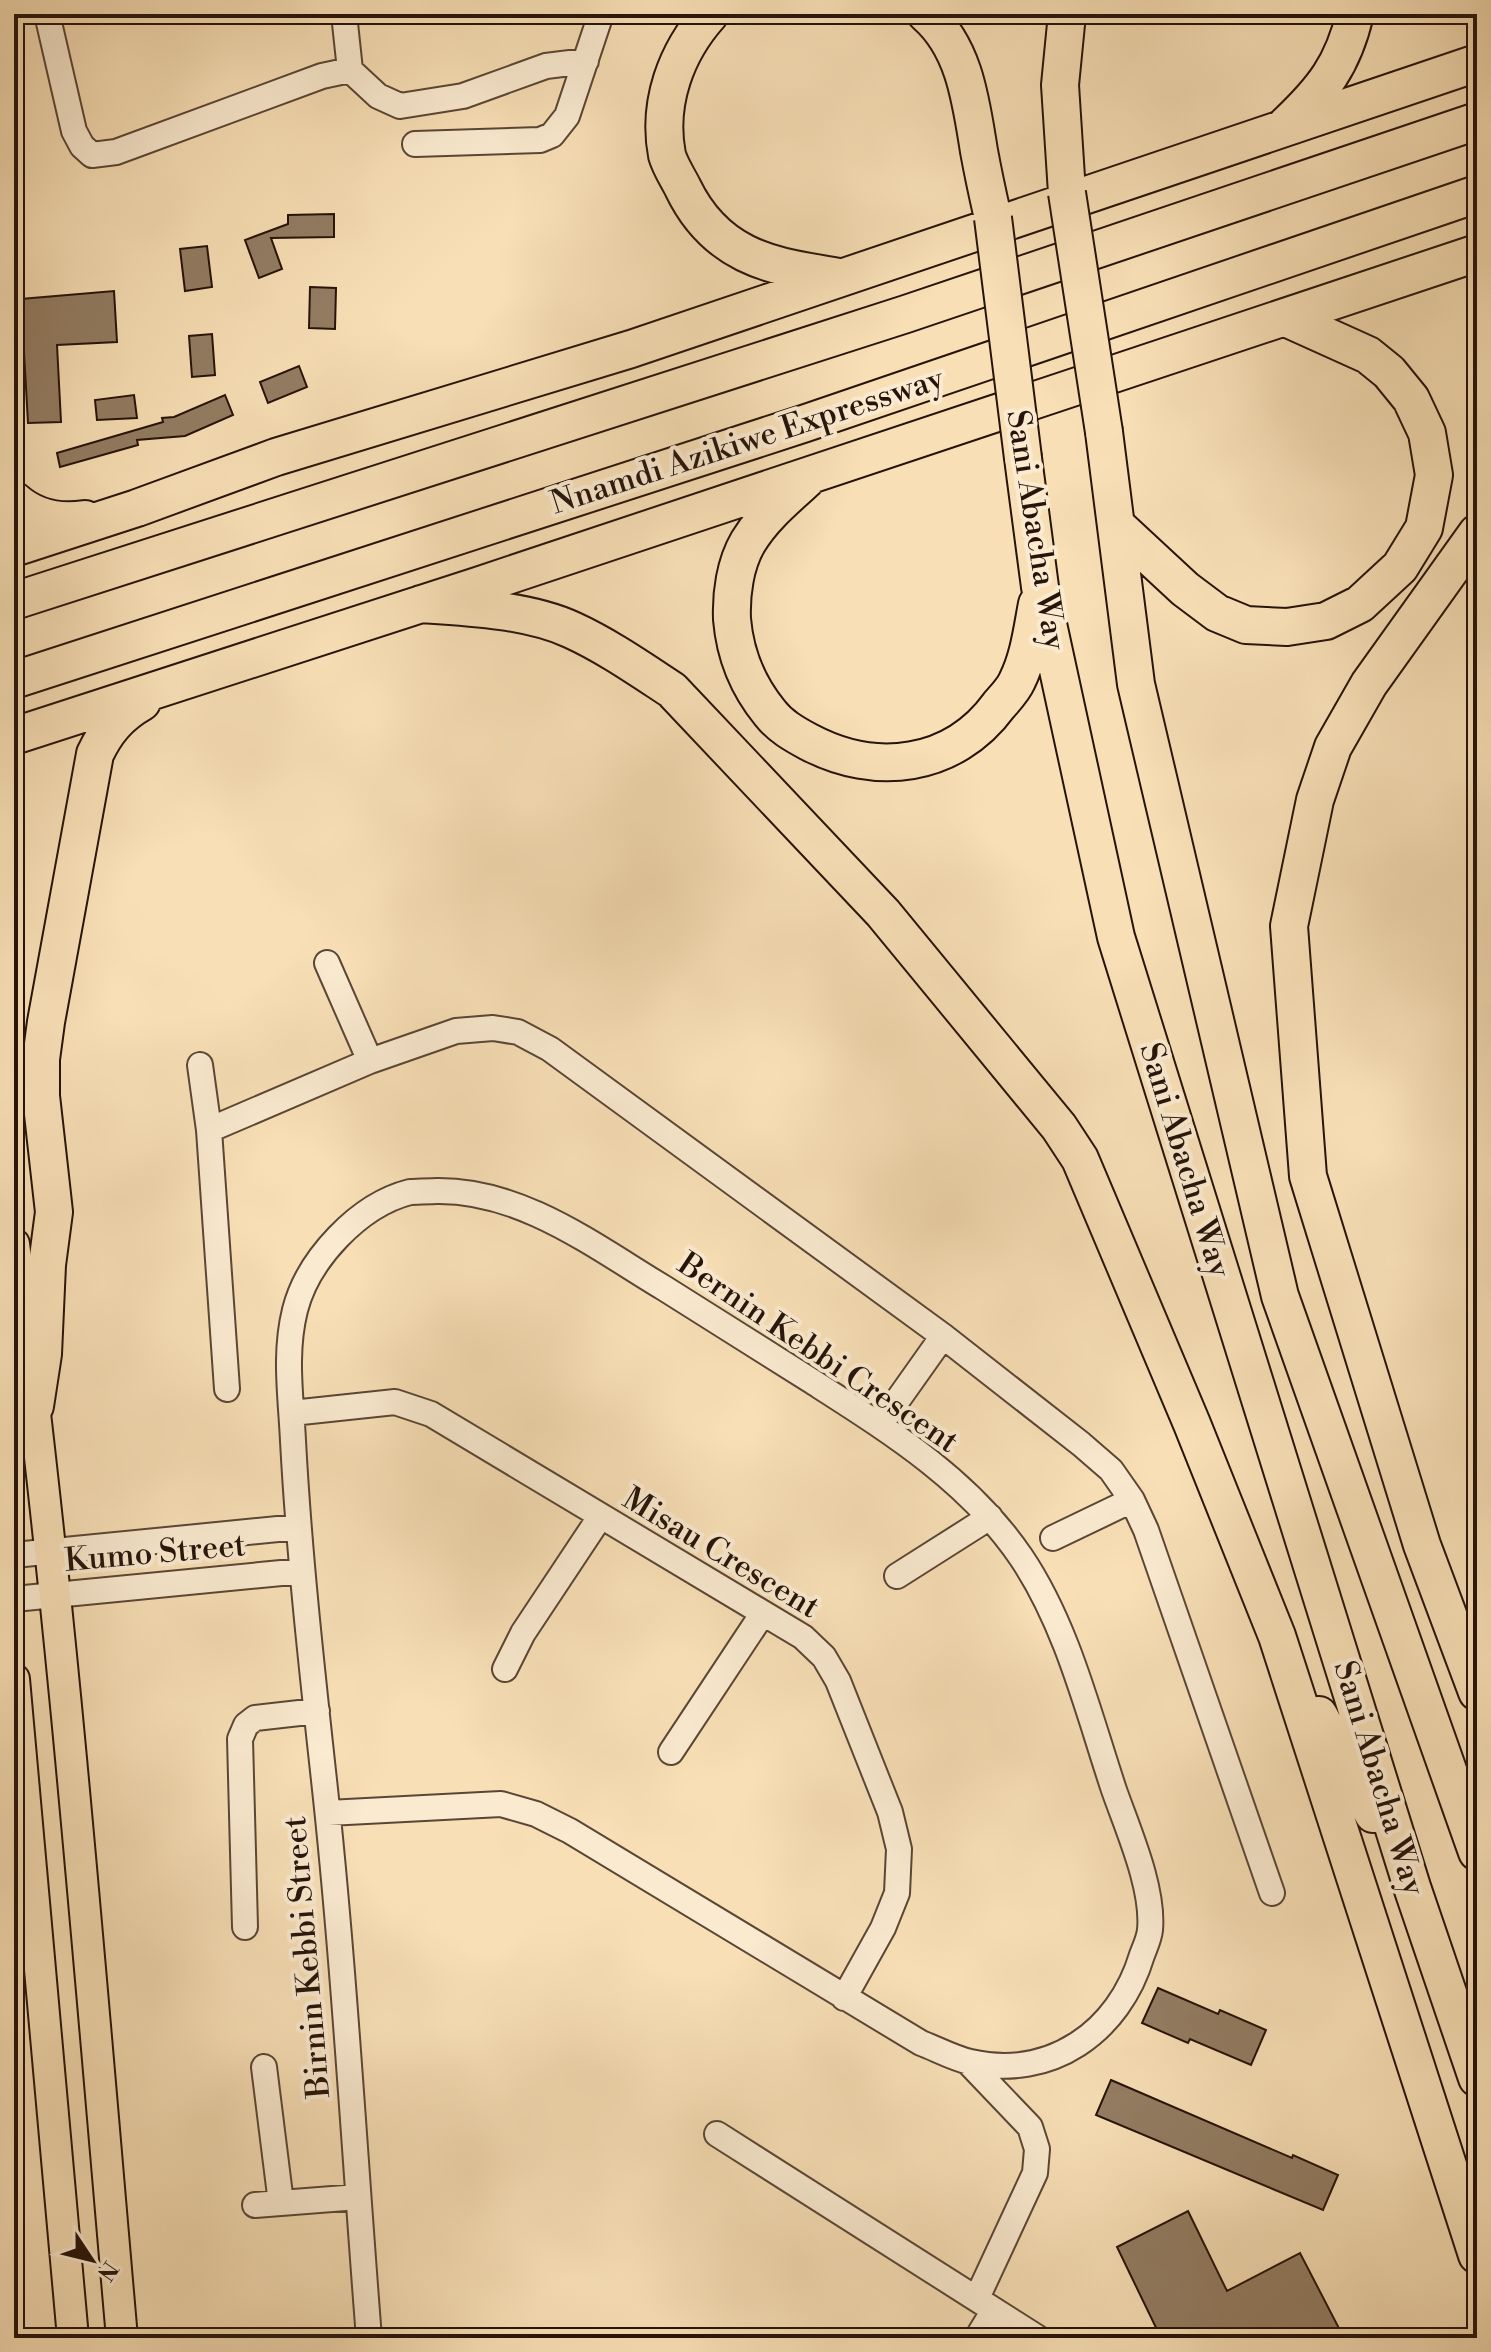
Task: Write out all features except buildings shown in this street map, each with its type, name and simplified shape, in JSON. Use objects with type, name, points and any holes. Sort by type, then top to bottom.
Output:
[{"type":"highway","points":[[710,14],[690,36],[671,76],[664,117],[667,157],[693,208],[717,234],[743,252],[779,267],[845,277]]},
{"type":"highway","name":"Sani Abacha Way","points":[[926,14],[957,54],[972,103],[993,218],[1040,587],[1116,937],[1412,1887],[1477,2078]]},
{"type":"highway","name":"Sani Abacha Way","points":[[1067,14],[1060,85],[1067,193],[1104,432],[1136,684],[1280,1296],[1477,1852]]},
{"type":"highway","points":[[1279,131],[1317,96],[1336,69],[1348,44],[1355,14]]},
{"type":"highway","points":[[14,548],[137,508],[276,457],[631,349],[1477,63]]},
{"type":"highway","points":[[14,601],[906,314],[1477,121]]},
{"type":"highway","name":"Nnamdi Azikiwe Expressway","points":[[14,680],[806,423],[1477,194]]},
{"type":"highway","name":"Nnamdi Azikiwe Expressway","points":[[14,736],[477,586],[1477,253]]},
{"type":"highway","points":[[631,349],[906,314]]},
{"type":"highway","points":[[1116,525],[1185,589],[1217,613],[1246,625],[1287,627],[1326,621],[1360,604],[1400,567],[1424,528],[1434,475],[1427,433],[1411,399],[1389,372],[1368,355],[1286,318]]},
{"type":"highway","points":[[477,586],[806,423]]},
{"type":"highway","points":[[813,472],[766,516],[747,544],[737,571],[731,602],[734,645],[745,676],[771,715],[792,733],[833,755],[896,764],[929,757],[959,744],[986,724],[1016,683],[1027,656],[1040,587]]},
{"type":"highway","points":[[14,500],[44,517],[64,522],[137,508]]},
{"type":"highway","points":[[1477,533],[1369,684],[1333,747],[1315,800],[1289,926],[1308,1176],[1422,1545],[1477,1692]]},
{"type":"highway","points":[[421,604],[498,610],[570,629],[672,690],[893,925],[1059,1127],[1080,1159],[1277,1636],[1477,2255]]},
{"type":"highway","points":[[35,1406],[43,1354],[47,1265],[54,1212],[41,1096],[41,1059],[89,778],[105,733],[119,717],[138,704],[190,679]]},
{"type":"highway","points":[[1422,1545],[1455,1786]]},
{"type":"highway","points":[[1277,1636],[1412,1887]]},
{"type":"main road","points":[[14,1244],[55,1595],[122,2338]]},
{"type":"main road","points":[[14,1679],[73,2338]]},
{"type":"street","points":[[47,14],[74,131],[82,146],[92,155],[116,152],[322,76],[350,70]]},
{"type":"street","points":[[344,14],[350,70],[378,96],[400,106],[463,96],[546,66],[586,61]]},
{"type":"street","points":[[415,144],[546,139],[562,126],[567,116],[601,14]]},
{"type":"street","points":[[327,963],[370,1061]]},
{"type":"street","points":[[209,1130],[370,1061],[456,1031],[493,1028],[518,1032],[550,1049],[943,1336],[1111,1470],[1132,1500],[1146,1530],[1272,1893]]},
{"type":"street","points":[[200,1065],[209,1130],[227,1389]]},
{"type":"street","name":"Bernin Kebbi Crescent","points":[[302,1571],[287,1345],[297,1300],[321,1254],[363,1213],[411,1192],[461,1191],[504,1200],[551,1220],[880,1425],[931,1462],[981,1506],[1022,1558],[1045,1599],[1071,1663],[1147,1892],[1150,1930],[1135,1978],[1114,2014],[1081,2043],[1041,2062],[1000,2065],[968,2062],[921,2043],[570,1831],[536,1814],[501,1804],[328,1813]]},
{"type":"street","points":[[880,1425],[943,1336]]},
{"type":"street","name":"Misau Crescent","points":[[292,1413],[395,1402],[431,1414],[803,1637],[824,1657],[838,1681],[890,1812],[899,1849],[897,1893],[883,1928],[844,1998]]},
{"type":"street","points":[[1053,1538],[1132,1500]]},
{"type":"street","points":[[505,1669],[523,1633],[600,1517]]},
{"type":"street","points":[[897,1576],[990,1517]]},
{"type":"street","points":[[14,1555],[298,1527]]},
{"type":"street","name":"Kumo Street","points":[[14,1599],[302,1571]]},
{"type":"street","name":"Birnin Kebbi Street","points":[[302,1571],[328,1813],[369,2338]]},
{"type":"street","points":[[671,1752],[763,1613]]},
{"type":"street","points":[[245,1927],[240,1739],[246,1725],[255,1718],[317,1711]]},
{"type":"street","points":[[968,2062],[1030,2127],[1037,2149],[1035,2173],[986,2304],[977,2338]]},
{"type":"street","points":[[264,2067],[281,2203]]},
{"type":"street","points":[[717,2134],[1038,2338]]},
{"type":"street","points":[[255,2205],[358,2197]]}]
